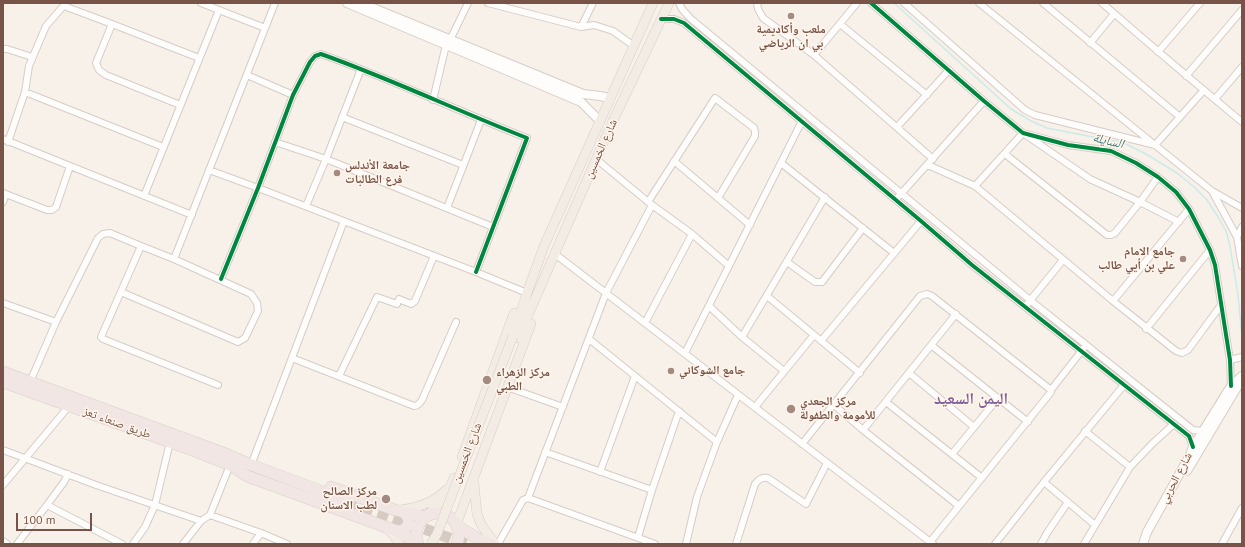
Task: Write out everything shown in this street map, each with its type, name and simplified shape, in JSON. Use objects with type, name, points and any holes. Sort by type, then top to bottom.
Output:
[{"type":"highway","name":"طريق صنعاء تعز","points":[[3,372],[153,432],[170,442],[230,465],[248,469],[346,504],[226,454]]},
{"type":"highway","name":"طريق صنعاء تعز","points":[[3,382],[69,406],[226,454],[253,460],[399,511],[426,517],[435,513],[443,514],[450,517],[456,525]]},
{"type":"highway","name":"طريق صنعاء تعز","points":[[230,465],[247,476],[397,531],[418,544]]},
{"type":"highway","points":[[397,531],[402,531],[409,524],[407,515],[399,511]]},
{"type":"highway","points":[[418,544],[416,536],[417,528],[421,521],[426,517]]},
{"type":"highway","points":[[456,525],[480,540],[492,544]]},
{"type":"highway","points":[[456,525],[459,534],[457,544]]},
{"type":"highway","points":[[469,544],[473,540],[480,540]]},
{"type":"main road","name":"شارع الخمسين","points":[[437,544],[442,536],[515,337],[527,293],[544,246],[609,98],[653,3]]},
{"type":"main road","name":"شارع الخمسين","points":[[431,544],[515,337],[536,297],[611,125],[669,3]]},
{"type":"main road","points":[[600,121],[611,125]]},
{"type":"main road","name":"شارع الخمسين","points":[[426,517],[443,500],[452,484],[514,313],[527,293]]},
{"type":"main road","name":"شارع الخمسين","points":[[456,525],[532,320],[536,297]]},
{"type":"main road","points":[[473,480],[477,514],[482,526],[496,544]]},
{"type":"main road","points":[[399,511],[423,505],[442,494],[452,484],[460,491],[465,492],[470,489]]},
{"type":"main road","points":[[383,526],[394,535],[399,544]]},
{"type":"street","points":[[202,3],[265,28]]},
{"type":"street","points":[[174,259],[275,3]]},
{"type":"street","points":[[347,3],[417,29]]},
{"type":"street","points":[[361,3],[581,102],[600,121]]},
{"type":"street","points":[[433,100],[448,43],[468,3]]},
{"type":"street","points":[[488,3],[512,6],[581,26],[594,25],[613,31],[634,46]]},
{"type":"street","points":[[581,26],[593,3]]},
{"type":"street","points":[[679,3],[690,18],[1030,300],[1087,345],[1191,433],[1193,447]]},
{"type":"street","points":[[756,3],[763,18],[814,55],[933,159]]},
{"type":"street","points":[[814,55],[857,3]]},
{"type":"street","points":[[871,3],[984,101],[1024,133],[1090,180],[1140,202],[1179,222]]},
{"type":"street","points":[[904,3],[1025,110],[1035,115],[1155,145]]},
{"type":"street","points":[[979,3],[1212,191],[1242,208]]},
{"type":"street","points":[[1043,3],[1180,117]]},
{"type":"street","points":[[1102,3],[1186,76],[1242,122]]},
{"type":"street","points":[[1158,52],[1200,3]]},
{"type":"street","points":[[192,215],[6,141],[25,92],[29,66],[32,58],[46,26],[65,5],[199,58]]},
{"type":"street","points":[[144,196],[219,10]]},
{"type":"street","points":[[1186,76],[1242,10]]},
{"type":"street","points":[[1090,43],[1114,14]]},
{"type":"street","points":[[661,19],[674,19],[684,23],[972,265],[1174,424],[1191,433],[1202,431]]},
{"type":"street","points":[[112,24],[96,63],[99,70],[106,75],[180,105]]},
{"type":"street","points":[[840,24],[927,95]]},
{"type":"street","points":[[448,43],[583,94],[609,98]]},
{"type":"street","points":[[3,49],[32,58]]},
{"type":"street","points":[[221,279],[258,188],[293,95],[310,62],[315,56],[321,54],[361,69],[527,138],[476,272]]},
{"type":"street","points":[[1215,99],[1242,67]]},
{"type":"street","points":[[306,206],[326,160],[361,69]]},
{"type":"street","points":[[897,127],[949,70]]},
{"type":"street","points":[[247,74],[293,95]]},
{"type":"street","points":[[760,87],[766,80]]},
{"type":"street","points":[[1155,145],[1204,90]]},
{"type":"street","points":[[25,92],[163,147]]},
{"type":"street","points":[[496,544],[523,500],[528,498],[606,293],[650,204],[674,161],[715,98],[754,128],[755,132],[755,136],[718,198]]},
{"type":"street","points":[[896,200],[984,101]]},
{"type":"street","points":[[342,116],[463,165]]},
{"type":"street","points":[[447,208],[481,120]]},
{"type":"street","points":[[685,354],[802,121]]},
{"type":"street","points":[[975,186],[1024,133]]},
{"type":"street","points":[[1024,133],[1068,145],[1111,151],[1158,176],[1176,192],[1189,209],[1210,250],[1215,265],[1230,360],[1231,386]]},
{"type":"street","points":[[275,142],[326,160],[492,227]]},
{"type":"street","points":[[1005,154],[1107,235],[1115,233],[1140,202],[1158,176]]},
{"type":"street","points":[[596,159],[650,204],[692,234],[729,266]]},
{"type":"street","points":[[674,161],[750,224]]},
{"type":"street","points":[[781,162],[894,253]]},
{"type":"street","points":[[928,165],[975,186],[1146,329],[1176,351],[1182,353],[1188,350],[1221,305]]},
{"type":"street","points":[[3,202],[4,193],[47,210],[52,210],[56,207],[70,166]]},
{"type":"street","points":[[209,170],[306,206],[527,293]]},
{"type":"street","points":[[1212,191],[1237,237],[1242,266]]},
{"type":"street","points":[[742,337],[768,296],[825,197]]},
{"type":"street","points":[[1113,301],[1189,209]]},
{"type":"street","points":[[253,460],[344,221]]},
{"type":"street","points":[[821,341],[921,221]]},
{"type":"street","points":[[1237,237],[1242,227]]},
{"type":"street","points":[[787,262],[815,282],[822,282],[863,228]]},
{"type":"street","points":[[30,382],[56,322],[98,238],[103,234],[110,232],[213,277],[221,279],[251,294],[257,302],[258,311],[256,318],[245,338],[238,342],[121,292]]},
{"type":"street","points":[[645,323],[692,234]]},
{"type":"street","points":[[141,246],[101,337],[218,385]]},
{"type":"street","points":[[1146,329],[1210,250]]},
{"type":"street","points":[[555,254],[931,543],[959,506],[1028,422],[1051,390],[1087,345]]},
{"type":"street","points":[[339,376],[377,297],[397,304],[399,299],[411,304],[415,301],[434,256]]},
{"type":"street","points":[[1024,307],[1063,260]]},
{"type":"street","points":[[802,444],[920,296],[926,294],[932,296],[956,314],[1051,390]]},
{"type":"street","points":[[768,296],[860,372]]},
{"type":"street","points":[[3,303],[56,322]]},
{"type":"street","points":[[709,306],[742,337],[784,371]]},
{"type":"street","points":[[863,430],[956,314]]},
{"type":"street","points":[[292,358],[416,406],[422,400],[456,322]]},
{"type":"street","points":[[754,407],[814,335]]},
{"type":"street","points":[[589,339],[717,442]]},
{"type":"street","points":[[931,345],[1028,422]]},
{"type":"street","points":[[1230,360],[1242,357]]},
{"type":"street","points":[[909,373],[974,427]]},
{"type":"street","points":[[600,472],[635,376]]},
{"type":"street","name":"شارع الحربي","points":[[1144,544],[1147,532],[1202,431],[1231,386],[1242,377]]},
{"type":"street","name":"شارع الحربي","points":[[1144,544],[1152,534],[1242,377]]},
{"type":"street","points":[[995,544],[1085,431],[1124,385]]},
{"type":"street","points":[[507,387],[563,407]]},
{"type":"street","points":[[686,544],[698,497],[717,442],[738,395]]},
{"type":"street","points":[[952,454],[998,398]]},
{"type":"street","points":[[886,402],[982,478]]},
{"type":"street","points":[[834,405],[863,430],[959,506]]},
{"type":"street","points":[[3,485],[69,406]]},
{"type":"street","points":[[638,537],[652,490],[679,411]]},
{"type":"street","points":[[1084,544],[1130,467],[1174,424]]},
{"type":"street","points":[[1085,431],[1130,467]]},
{"type":"street","points":[[133,544],[145,528],[155,505],[170,442]]},
{"type":"street","points":[[3,450],[201,521]]},
{"type":"street","points":[[545,452],[652,490]]},
{"type":"street","points":[[736,544],[755,484],[759,480],[768,478],[806,504],[827,463]]},
{"type":"street","points":[[183,544],[201,521],[210,515],[230,465]]},
{"type":"street","points":[[17,544],[47,506],[68,474]]},
{"type":"street","points":[[1044,482],[1095,525]]},
{"type":"street","points":[[528,498],[655,544]]},
{"type":"street","points":[[1041,544],[1068,502]]},
{"type":"street","points":[[47,506],[122,544]]},
{"type":"street","points":[[1222,544],[1242,508]]},
{"type":"street","points":[[210,515],[287,544]]},
{"type":"street","points":[[253,544],[261,533]]},
{"type":"street","points":[[3,541],[7,544]]},
{"type":"waterway","name":"السايلة","points":[[894,3],[1011,109],[1031,121],[1047,128],[1124,143],[1146,154],[1177,173],[1194,187],[1207,200],[1226,231],[1238,295],[1242,337]]},
{"type":"tunnel","points":[[347,501],[466,544]]},
{"type":"cycle path","points":[[871,3],[1023,133],[1068,145],[1111,151],[1136,163],[1158,177],[1176,192],[1189,209],[1210,250],[1215,265],[1230,360],[1231,386]]},
{"type":"cycle path","points":[[661,19],[674,19],[684,23],[972,265],[1189,436],[1193,447]]},
{"type":"cycle path","points":[[221,279],[258,188],[293,95],[310,62],[315,56],[321,54],[527,138],[476,272]]},
{"type":"place","name":"ملعب وأكاديمية بي ان الرياضي","points":[[791,16]]},
{"type":"place","name":"جامعة الأندلس فرع الطالبات","points":[[337,173]]},
{"type":"place","name":"جامع الامام علي بن أيي طالب","points":[[1183,259]]},
{"type":"place","name":"جامع الشوكاني","points":[[671,371]]},
{"type":"place","name":"مركز الزهراء الطبي","points":[[487,380]]},
{"type":"place","name":"مركز الجعدي للأمومة والطفولة","points":[[791,409]]},
{"type":"place","name":"مركز الصالح لطب الاسنان","points":[[386,499]]},
{"type":"district","name":"اليمن السعيد","points":[[971,399]]}]
